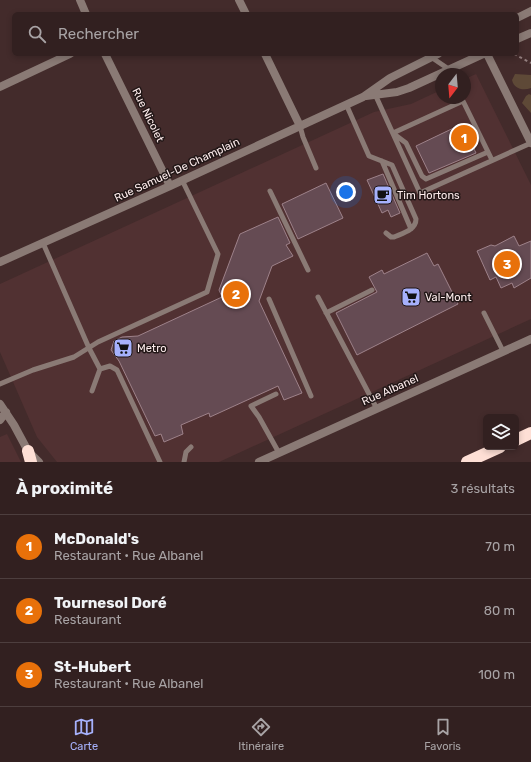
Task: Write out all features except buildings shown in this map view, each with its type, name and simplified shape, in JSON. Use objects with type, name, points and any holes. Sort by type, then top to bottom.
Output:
[{"type":"highway","points":[[519,439],[531,433]]},
{"type":"highway","points":[[467,462],[493,450]]},
{"type":"street","points":[[80,0],[85,12]]},
{"type":"street","points":[[239,0],[245,12]]},
{"type":"street","points":[[519,17],[531,12]]},
{"type":"street","points":[[519,38],[531,33]]},
{"type":"street","points":[[0,87],[66,56]]},
{"type":"street","name":"Rue Nicolet","points":[[106,56],[170,186]]},
{"type":"street","points":[[266,56],[300,126]]},
{"type":"street","name":"Rue Samuel-De Champlain","points":[[0,262],[374,92],[390,78],[434,56]]},
{"type":"street","name":"Rue Samuel-De Champlain","points":[[457,68],[479,56]]},
{"type":"street","points":[[488,56],[531,143]]},
{"type":"street","name":"Rue Samuel-De Champlain","points":[[374,92],[398,92],[435,78]]},
{"type":"street","name":"Rue Albanel","points":[[259,462],[531,339]]},
{"type":"street","points":[[0,404],[14,424],[29,457],[39,462]]},
{"type":"street","points":[[0,420],[6,412]]},
{"type":"lane","points":[[434,56],[446,68]]},
{"type":"lane","points":[[374,92],[420,193],[531,143]]},
{"type":"lane","points":[[346,104],[368,156],[392,165],[416,219],[416,224],[411,229],[394,237],[391,237],[386,233]]},
{"type":"lane","points":[[393,133],[452,104]]},
{"type":"lane","points":[[464,104],[492,160]]},
{"type":"lane","points":[[300,126],[316,168]]},
{"type":"lane","points":[[393,133],[406,143],[422,176],[426,179],[430,179],[488,152]]},
{"type":"lane","points":[[382,161],[411,229]]},
{"type":"lane","points":[[0,384],[33,370],[74,357],[98,342],[207,292],[218,254],[182,180]]},
{"type":"lane","points":[[270,191],[308,270]]},
{"type":"lane","points":[[43,243],[89,348],[100,369],[92,391]]},
{"type":"lane","points":[[326,313],[372,290]]},
{"type":"lane","points":[[318,297],[376,409]]},
{"type":"lane","points":[[269,299],[311,396]]},
{"type":"lane","points":[[484,313],[503,351]]},
{"type":"lane","points":[[100,369],[110,366],[117,370],[160,462]]},
{"type":"lane","points":[[276,394],[251,406],[259,417],[279,453]]},
{"type":"lane","points":[[184,462],[186,452],[191,447]]},
{"type":"path","points":[[518,56],[531,63]]},
{"type":"shaded area","points":[[476,74],[531,185],[531,319],[219,462],[57,462],[37,437],[0,352],[0,284],[374,112],[411,104],[435,93],[435,104],[471,104],[471,76]]},
{"type":"shaded area","points":[[515,74],[531,75],[531,88],[522,89],[517,87],[512,80]]},
{"type":"shaded area","points":[[529,94],[531,95],[531,113],[522,103]]},
{"type":"shaded area","points":[[7,434],[21,462],[0,462],[0,437]]},
{"type":"place","name":"McDonald's","points":[[464,138]]},
{"type":"place","name":"Tim Hortons","points":[[383,195]]},
{"type":"place","name":"St-Hubert","points":[[507,264]]},
{"type":"place","name":"Tournesol Doré","points":[[236,294]]},
{"type":"place","name":"Val-Mont","points":[[411,297]]},
{"type":"place","name":"Metro","points":[[123,348]]}]
